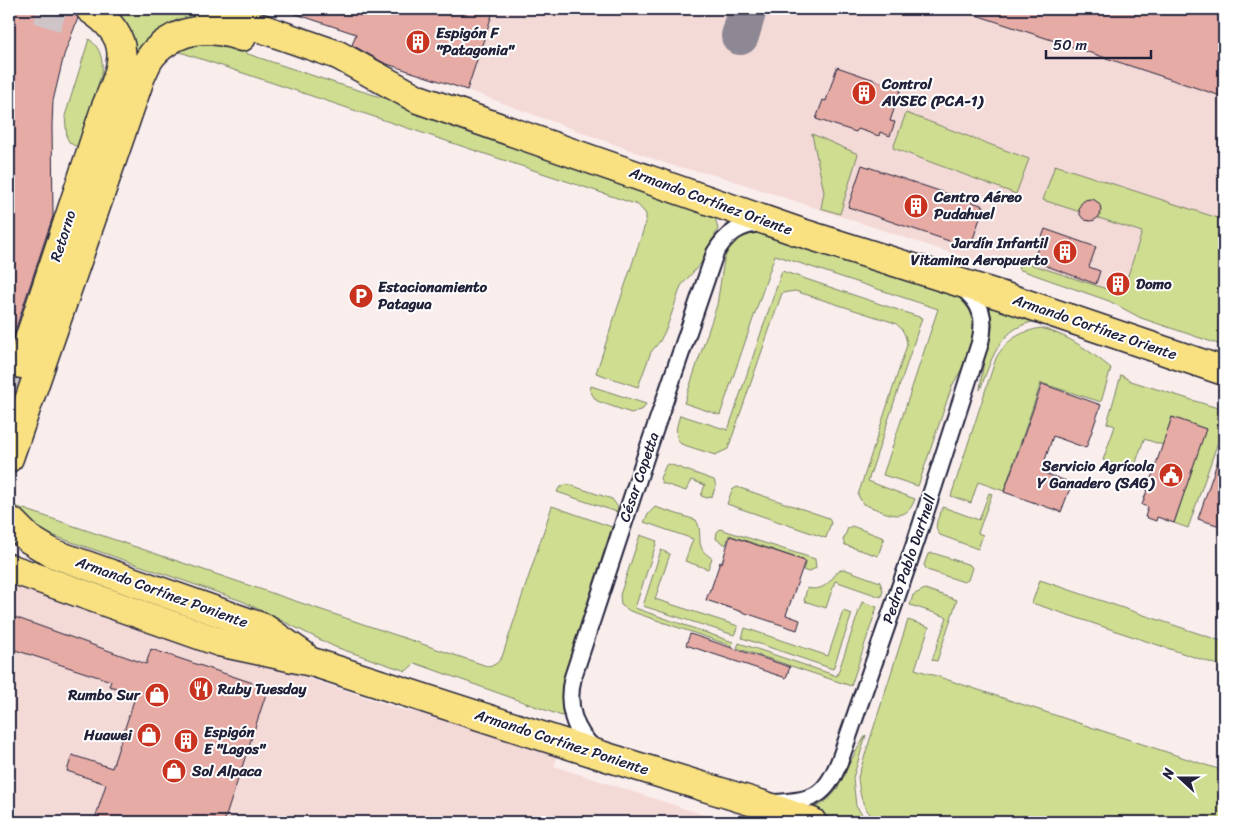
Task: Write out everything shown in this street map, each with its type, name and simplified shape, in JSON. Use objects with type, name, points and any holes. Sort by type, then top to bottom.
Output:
[{"type":"highway","name":"Armando Cortínez Oriente","points":[[206,9],[338,55],[418,99],[774,224],[942,277],[1224,371]]},
{"type":"highway","name":"Retorno","points":[[21,364],[105,109],[122,64],[121,49],[112,27],[83,15]]},
{"type":"highway","points":[[9,458],[141,76],[150,57],[156,50],[176,36],[188,31],[202,29],[224,31],[418,99]]},
{"type":"highway","name":"Armando Cortínez Poniente","points":[[12,522],[29,539],[52,553],[264,628],[312,662]]},
{"type":"highway","name":"Armando Cortínez Poniente","points":[[9,568],[219,642],[312,662],[812,822]]},
{"type":"street","name":"César Copetta","points":[[610,758],[596,750],[585,739],[574,721],[570,699],[573,676],[715,253],[724,240],[736,230],[755,223],[774,224]]},
{"type":"street","name":"Pedro Pablo Dartnell","points":[[760,804],[808,800],[816,796],[829,784],[840,760],[899,591],[983,332],[982,314],[975,299],[956,284],[942,277]]},
{"type":"shaded area","points":[[280,9],[1224,9],[1224,224],[1125,298],[1018,262],[994,256],[984,264],[722,177],[670,165],[478,94],[350,51],[355,33]]},
{"type":"shaded area","points":[[9,578],[403,710],[422,714],[465,715],[559,751],[554,766],[726,822],[9,822]]},
{"type":"green space","points":[[113,9],[174,9],[207,19],[134,66],[123,21]]},
{"type":"green space","points":[[89,39],[96,46],[100,54],[102,73],[77,147],[70,143],[67,138],[65,116]]},
{"type":"green space","points":[[175,40],[237,46],[248,54],[466,123],[714,213],[718,229],[701,263],[681,286],[667,327],[660,341],[651,352],[638,387],[596,373],[646,222],[646,214],[638,205],[171,49]]},
{"type":"green space","points":[[906,113],[1029,159],[1016,194],[893,148]]},
{"type":"green space","points":[[812,134],[858,154],[840,214],[821,208],[824,192]]},
{"type":"green space","points":[[1055,165],[1224,220],[1224,346],[1141,318],[1109,301],[1018,269],[1021,261],[1122,294],[1142,232],[1043,200]]},
{"type":"green space","points":[[756,228],[962,293],[978,322],[969,356],[952,386],[918,486],[883,475],[938,309],[775,255],[720,415],[684,403],[717,305],[724,260],[729,248],[741,234]]},
{"type":"green space","points":[[782,271],[922,318],[868,481],[915,499],[911,508],[906,513],[893,515],[886,513],[863,504],[858,495],[907,345],[904,332],[895,323],[795,291],[782,293],[728,449],[715,455],[681,444],[679,441],[676,430],[680,415],[728,430]]},
{"type":"green space","points":[[988,304],[1052,322],[1034,321],[1020,326],[1011,332],[997,348],[980,390],[983,365],[992,328]]},
{"type":"green space","points":[[1041,328],[1070,339],[1111,368],[1101,402],[1041,383],[1004,491],[978,482],[971,503],[951,496],[996,358],[1000,351],[1015,337]]},
{"type":"green space","points":[[1121,375],[1131,381],[1224,410],[1224,440],[1219,439],[1188,528],[1174,523],[1205,429],[1172,417],[1163,445],[1144,439],[1133,471],[1103,460],[1115,426],[1107,423]]},
{"type":"green space","points":[[591,386],[646,404],[643,409],[631,413],[597,401],[590,390]]},
{"type":"green space","points":[[669,464],[714,480],[716,486],[712,496],[707,498],[701,496],[705,485],[691,480],[686,491],[662,483],[660,478],[666,465]]},
{"type":"green space","points":[[567,484],[612,499],[618,507],[617,512],[557,492],[559,488]]},
{"type":"green space","points":[[737,487],[829,518],[831,523],[826,538],[727,504],[732,490]]},
{"type":"green space","points":[[989,493],[992,494],[978,533],[983,535],[978,549],[940,535],[936,525],[943,507],[979,520]]},
{"type":"green space","points":[[9,504],[490,667],[502,657],[552,506],[612,527],[581,622],[566,709],[562,716],[415,663],[406,671],[335,647],[242,601],[40,531],[9,517]]},
{"type":"green space","points":[[655,507],[696,520],[702,549],[712,558],[708,569],[685,561],[693,539],[644,522]]},
{"type":"green space","points":[[852,526],[884,538],[878,556],[845,545],[843,540],[848,528]]},
{"type":"green space","points":[[720,529],[815,559],[816,568],[808,572],[803,570],[806,561],[729,535],[726,545],[716,539],[717,532]]},
{"type":"green space","points":[[640,535],[657,541],[635,608],[733,642],[732,646],[630,611],[621,605],[620,595]]},
{"type":"green space","points":[[661,550],[670,554],[655,599],[738,626],[734,635],[643,606]]},
{"type":"green space","points":[[933,553],[970,565],[972,568],[968,580],[964,582],[927,570],[924,565],[928,554]]},
{"type":"green space","points":[[844,569],[880,582],[883,591],[881,597],[835,581],[826,608],[804,601],[807,588],[813,589],[826,585],[839,570]]},
{"type":"green space","points":[[1040,580],[1224,642],[1224,667],[1032,603]]},
{"type":"green space","points":[[925,589],[957,600],[937,661],[932,660],[947,617],[910,605],[913,595]]},
{"type":"green space","points":[[862,602],[877,607],[851,686],[737,648],[739,643],[837,676]]},
{"type":"green space","points":[[843,611],[852,614],[833,669],[742,638],[745,628],[828,656]]},
{"type":"green space","points":[[908,620],[929,627],[915,669],[1224,771],[1224,822],[877,822],[868,812],[863,802],[858,777]]},
{"type":"green space","points":[[866,735],[853,778],[856,806],[867,822],[844,822],[809,810],[827,800],[838,788]]},
{"type":"building","points":[[9,9],[75,9],[78,18],[64,55],[53,101],[53,216],[9,347]]},
{"type":"building","name":"Espigón F \"Patagonia\"","points":[[287,9],[494,9],[467,90],[384,63],[352,45],[356,34],[287,11]]},
{"type":"building","points":[[965,9],[1224,9],[1224,97],[964,11]]},
{"type":"building","points":[[837,67],[901,89],[890,121],[895,122],[890,136],[880,132],[879,136],[858,129],[856,132],[816,119],[823,100],[826,101]]},
{"type":"building","name":"Centro Aéreo Pudahuel","points":[[862,165],[984,206],[970,248],[848,207]]},
{"type":"building","points":[[1090,199],[1098,202],[1101,210],[1098,218],[1090,221],[1082,218],[1079,210],[1082,202]]},
{"type":"building","name":"Jardín Infantil Vitamina Aeropuerto","points":[[1045,229],[1096,247],[1089,267],[1100,271],[1096,284],[1033,261]]},
{"type":"building","name":"Domo","points":[[1117,276],[1122,277],[1125,283],[1123,287],[1117,290],[1106,279]]},
{"type":"building","points":[[1042,384],[1101,405],[1086,448],[1053,436],[1041,472],[1072,483],[1061,512],[1004,492]]},
{"type":"building","name":"Servicio Agrícola Y Ganadero (SAG)","points":[[1172,417],[1206,429],[1174,523],[1157,517],[1156,521],[1145,517],[1148,507],[1142,505]]},
{"type":"building","points":[[1222,448],[1224,449],[1224,513],[1220,526],[1198,519]]},
{"type":"building","points":[[730,536],[805,561],[786,615],[800,620],[797,630],[706,600],[720,562],[722,563]]},
{"type":"building","name":"Espigón E \"Lagos\"","points":[[9,615],[146,664],[151,649],[268,688],[224,822],[94,822],[106,784],[67,771],[72,755],[112,768],[136,694],[109,686],[111,681],[9,648]]},
{"type":"building","points":[[690,634],[790,667],[786,678],[686,645]]},
{"type":"taxiway","points":[[740,36],[748,9]]},
{"type":"tunnel","points":[[38,9],[76,22]]},
{"type":"tunnel","points":[[9,400],[21,364]]},
{"type":"place","name":"Espigón F \"Patagonia\"","points":[[418,42]]},
{"type":"place","name":"Control AVSEC (PCA-1)","points":[[864,93]]},
{"type":"place","name":"Centro Aéreo Pudahuel","points":[[916,206]]},
{"type":"place","name":"Jardín Infantil Vitamina Aeropuerto","points":[[1065,252]]},
{"type":"place","name":"Domo","points":[[1118,284]]},
{"type":"place","name":"Estacionamiento Patagua","points":[[361,296]]},
{"type":"place","name":"Servicio Agrícola Y Ganadero (SAG)","points":[[1171,475]]},
{"type":"place","name":"Ruby Tuesday","points":[[201,689]]},
{"type":"place","name":"Rumbo Sur","points":[[157,695]]},
{"type":"place","name":"Huawei","points":[[149,735]]},
{"type":"place","name":"Espigón E \"Lagos\"","points":[[186,741]]},
{"type":"place","name":"Sol Alpaca","points":[[174,771]]}]
